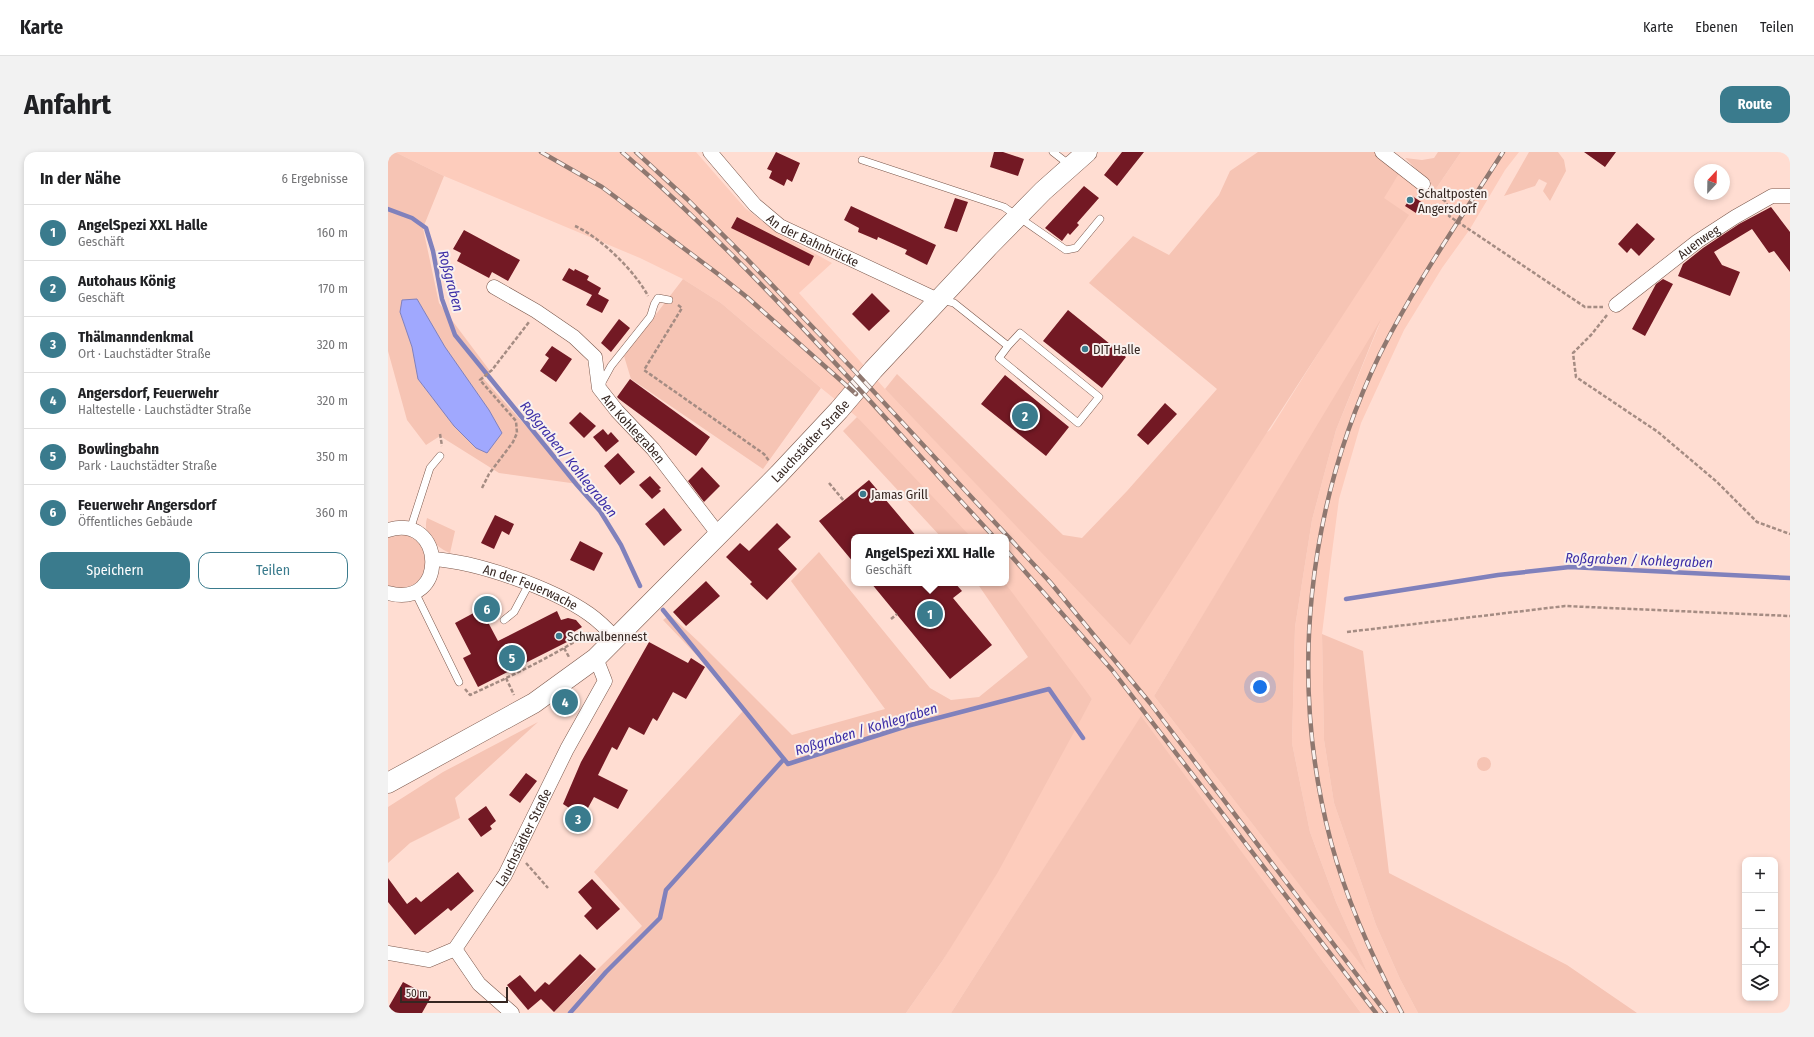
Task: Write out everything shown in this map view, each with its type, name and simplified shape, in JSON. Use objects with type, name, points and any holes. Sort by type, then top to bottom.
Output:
[{"type":"main road","name":"Lauchstädter Straße","points":[[388,783],[534,703],[596,658],[779,474],[938,300],[1018,217],[1087,152]]},
{"type":"street","name":"An der Bahnbrücke","points":[[710,152],[755,205],[780,226],[938,300]]},
{"type":"street","points":[[1382,152],[1423,184]]},
{"type":"street","name":"Auenweg","points":[[1616,305],[1698,241],[1736,217],[1772,196],[1790,196]]},
{"type":"street","name":"Am Kohlegraben","points":[[494,287],[574,337],[595,357],[599,388],[616,411],[653,449],[719,535]]},
{"type":"street","points":[[388,530],[400,528],[419,534],[431,549],[433,559],[431,575],[422,588],[406,595],[388,593]]},
{"type":"street","name":"An der Feuerwache","points":[[433,559],[452,561],[509,576],[529,584],[572,604],[602,624],[616,639]]},
{"type":"street","name":"Lauchstädter Straße","points":[[456,949],[504,875],[574,736],[605,681],[596,658]]},
{"type":"street","points":[[388,953],[429,960],[456,949],[479,984],[512,1013]]},
{"type":"lane","points":[[1054,152],[1071,166]]},
{"type":"lane","points":[[862,160],[1004,207],[1066,250],[1076,248],[1100,219]]},
{"type":"lane","points":[[599,388],[611,366],[650,317],[652,313],[652,305],[658,298],[669,300]]},
{"type":"lane","points":[[938,300],[954,303],[1008,346]]},
{"type":"lane","points":[[1020,333],[1099,397],[1078,423],[999,358],[1008,346],[1020,333]]},
{"type":"lane","points":[[410,530],[430,468],[440,456]]},
{"type":"lane","points":[[504,620],[514,612],[529,584]]},
{"type":"lane","points":[[415,592],[459,682]]},
{"type":"path","points":[[576,226],[596,237],[627,268],[642,286],[652,305]]},
{"type":"path","points":[[1470,229],[1585,307],[1601,308],[1616,305]]},
{"type":"path","points":[[669,300],[682,308],[644,370],[764,454],[779,474]]},
{"type":"path","points":[[1616,305],[1592,335],[1573,353],[1576,377],[1658,432],[1717,482],[1757,522],[1790,534]]},
{"type":"path","points":[[482,488],[489,474],[513,442],[517,433],[516,421],[480,380],[490,371],[536,312]]},
{"type":"path","points":[[829,483],[844,500]]},
{"type":"path","points":[[1347,632],[1565,606],[1790,616]]},
{"type":"path","points":[[891,619],[897,614]]},
{"type":"path","points":[[470,695],[564,648],[602,624]]},
{"type":"path","points":[[516,852],[548,888]]},
{"type":"shaded area","points":[[388,152],[395,152],[444,176],[423,228],[439,303],[490,371],[483,378],[578,484],[499,473],[440,436],[426,445],[407,420],[388,351]],"holes":[[[417,299],[445,347],[489,410],[502,433],[433,399],[418,379],[412,347],[400,312]]]},
{"type":"shaded area","points":[[395,152],[696,152],[745,208],[779,234],[832,263],[799,293],[885,389],[1065,576],[1270,430],[1344,312],[1383,198],[1400,172],[1433,193],[1461,152],[1519,152],[1505,170],[1470,229],[1442,268],[1404,330],[1361,423],[1339,499],[1322,634],[1324,740],[1334,803],[1376,925],[1400,979],[1418,1013],[1361,1013],[1141,717],[951,1013],[906,1013],[943,960],[1092,699],[997,586],[1009,586],[1009,534],[954,534],[857,417],[721,303],[683,279],[640,258],[444,176]],"holes":[[[1380,323],[1336,430],[1312,520],[1295,627],[1292,743],[1310,832],[1336,902],[1367,972],[1154,696]]]},
{"type":"shaded area","points":[[1258,152],[1376,152],[1400,172],[1384,198],[1409,215],[1303,376],[1130,645],[885,389],[897,374],[1063,535],[1082,538],[1127,491],[1217,389],[1089,283],[1133,236],[1169,255],[1219,195],[1230,171]]},
{"type":"shaded area","points":[[1438,152],[1461,152],[1433,193],[1434,187],[1405,158],[1422,160],[1434,158]]},
{"type":"shaded area","points":[[1529,152],[1558,152],[1564,160],[1566,171],[1550,201],[1543,191],[1547,183],[1539,179],[1535,186],[1504,196]]},
{"type":"shaded area","points":[[683,279],[721,303],[821,388],[763,469],[631,379],[624,356]]},
{"type":"shaded area","points":[[1381,319],[1336,430],[1312,520],[1295,627],[1292,743],[1310,832],[1336,902],[1368,974],[1154,696]]},
{"type":"shaded area","points":[[857,417],[968,534],[938,534],[843,431]]},
{"type":"shaded area","points":[[427,518],[455,531],[450,553],[439,547],[428,535],[426,530]]},
{"type":"shaded area","points":[[407,535],[419,542],[428,561],[421,580],[406,589],[388,587],[388,537]]},
{"type":"shaded area","points":[[819,552],[930,688],[951,700],[979,697],[1028,657],[979,586],[1007,586],[1092,699],[998,872],[943,960],[906,1013],[554,1012],[642,926],[594,872],[743,711],[706,665],[663,620],[670,615],[792,735],[885,709],[791,581]]},
{"type":"shaded area","points":[[1322,634],[1363,651],[1389,873],[1567,965],[1637,1013],[1418,1013],[1400,979],[1376,925],[1334,803],[1324,740]]},
{"type":"shaded area","points":[[1141,716],[1361,1013],[951,1013]]},
{"type":"shaded area","points":[[538,722],[455,798],[460,818],[410,843],[388,863],[388,807],[443,772]]},
{"type":"shaded area","points":[[1481,757],[1487,757],[1491,761],[1491,767],[1487,771],[1481,771],[1477,767],[1477,761]]},
{"type":"water","points":[[417,299],[445,347],[489,410],[502,433],[487,453],[476,448],[454,426],[418,379],[412,347],[400,312],[402,300]]},
{"type":"building","points":[[776,152],[800,163],[792,182],[787,179],[784,186],[769,178],[772,171],[767,169]]},
{"type":"building","points":[[994,152],[1003,152],[1024,159],[1018,176],[990,167]]},
{"type":"building","points":[[1122,152],[1144,152],[1117,186],[1104,175]]},
{"type":"building","points":[[1584,152],[1616,152],[1605,167]]},
{"type":"building","points":[[1084,186],[1099,198],[1077,223],[1079,225],[1070,235],[1068,233],[1062,241],[1045,228]]},
{"type":"building","points":[[1412,196],[1423,203],[1416,213],[1405,206]]},
{"type":"building","points":[[955,198],[968,202],[957,232],[944,228]]},
{"type":"building","points":[[851,206],[936,245],[927,265],[905,254],[907,250],[878,237],[877,240],[858,232],[859,228],[844,220]]},
{"type":"building","points":[[1771,207],[1790,232],[1790,272],[1774,251],[1769,253],[1752,229],[1714,252],[1722,265],[1740,272],[1730,296],[1678,276],[1683,264],[1703,248],[1739,224]]},
{"type":"building","points":[[737,217],[814,256],[809,266],[731,228]]},
{"type":"building","points":[[1637,223],[1655,239],[1639,256],[1631,248],[1627,253],[1618,244]]},
{"type":"building","points":[[464,230],[520,260],[508,281],[492,272],[489,278],[457,261],[461,253],[453,249]]},
{"type":"building","points":[[569,268],[574,271],[575,269],[589,276],[587,280],[601,288],[598,294],[609,300],[602,313],[586,305],[592,295],[562,280]]},
{"type":"building","points":[[1663,279],[1673,284],[1645,336],[1632,329],[1656,284]]},
{"type":"building","points":[[872,293],[890,311],[869,331],[852,314]]},
{"type":"building","name":"DIT Halle","points":[[1068,310],[1126,357],[1102,388],[1043,341]]},
{"type":"building","points":[[619,319],[630,328],[611,352],[601,343]]},
{"type":"building","points":[[552,346],[572,359],[556,382],[540,371],[549,358],[545,355]]},
{"type":"building","points":[[1005,375],[1069,427],[1046,456],[981,404]]},
{"type":"building","points":[[630,379],[710,437],[696,456],[617,397]]},
{"type":"building","points":[[1165,403],[1177,414],[1148,445],[1137,435]]},
{"type":"building","points":[[580,412],[596,426],[584,438],[569,423]]},
{"type":"building","points":[[603,429],[608,435],[611,432],[619,441],[606,452],[593,437]]},
{"type":"building","points":[[618,453],[635,472],[620,485],[604,466]]},
{"type":"building","points":[[702,467],[720,486],[704,502],[688,481]]},
{"type":"building","points":[[650,476],[661,488],[659,489],[661,491],[652,499],[639,485]]},
{"type":"building","points":[[869,480],[914,534],[851,534],[851,559],[819,521]]},
{"type":"building","points":[[664,508],[682,530],[664,546],[645,524]]},
{"type":"building","points":[[495,515],[514,524],[509,535],[502,531],[494,549],[481,543]]},
{"type":"building","points":[[777,523],[791,537],[778,549],[797,569],[767,600],[750,584],[752,582],[726,557],[740,543],[749,551]]},
{"type":"building","points":[[580,541],[603,553],[594,571],[570,560]]},
{"type":"building","points":[[706,581],[720,596],[686,626],[673,612]]},
{"type":"building","points":[[873,586],[958,586],[962,591],[953,598],[992,645],[950,679]]},
{"type":"building","points":[[481,609],[498,641],[557,611],[561,620],[568,618],[576,620],[582,627],[569,635],[571,640],[478,687],[463,658],[471,654],[455,623]]},
{"type":"building","points":[[649,642],[688,663],[691,658],[705,667],[686,699],[673,692],[657,721],[653,718],[644,735],[629,727],[617,750],[612,747],[598,775],[628,790],[618,809],[594,797],[583,817],[563,804],[581,762]]},
{"type":"building","points":[[526,773],[537,781],[520,803],[509,795]]},
{"type":"building","points":[[486,806],[496,821],[490,826],[492,829],[481,837],[468,819]]},
{"type":"building","points":[[458,872],[474,891],[451,911],[448,908],[415,935],[388,902],[388,878],[407,904],[416,897],[421,902]]},
{"type":"building","points":[[592,879],[620,909],[597,930],[584,916],[592,908],[578,892]]},
{"type":"building","points":[[580,954],[596,969],[554,1012],[541,999],[528,1010],[507,985],[520,975],[535,992],[545,982],[549,985]]},
{"type":"building","points":[[403,982],[431,997],[422,1013],[388,1013],[388,1008]]},
{"type":"waterway","name":"Roßgraben/ Kohlegraben","points":[[388,209],[412,218],[426,228],[433,251],[442,299],[455,335],[577,485],[600,511],[621,545],[640,586]]},
{"type":"waterway","name":"Roßgraben / Kohlegraben","points":[[1346,599],[1498,575],[1570,567],[1790,578]]},
{"type":"waterway","name":"Roßgraben / Kohlegraben","points":[[663,610],[788,764],[907,726],[1049,689],[1083,738]]},
{"type":"waterway","points":[[570,1013],[606,972],[660,918],[666,890],[784,759]]},
{"type":"railway","points":[[541,152],[602,187],[718,274],[748,298],[856,394]]},
{"type":"railway","points":[[622,152],[720,243],[767,291],[859,388],[991,534]]},
{"type":"railway","points":[[636,152],[687,199],[747,259],[851,367],[1006,534]]},
{"type":"railway","points":[[1402,1013],[1362,930],[1337,864],[1331,842],[1318,781],[1310,719],[1308,656],[1312,594],[1321,532],[1336,471],[1355,412],[1380,354],[1423,277],[1503,152]]},
{"type":"railway","points":[[1009,538],[1050,582],[1150,703],[1386,1013]]},
{"type":"railway","points":[[1009,553],[1112,670],[1376,1013]]},
{"type":"place","name":"Schaltposten Angersdorf","points":[[1410,200]]},
{"type":"place","name":"DIT Halle","points":[[1085,349]]},
{"type":"place","name":"Autohaus König","points":[[1025,416]]},
{"type":"place","name":"Jamas Grill","points":[[863,494]]},
{"type":"place","name":"Feuerwehr Angersdorf","points":[[487,609]]},
{"type":"place","name":"AngelSpezi XXL Halle","points":[[930,614]]},
{"type":"place","name":"Schwalbennest","points":[[559,636]]},
{"type":"place","name":"Bowlingbahn","points":[[512,658]]},
{"type":"place","name":"Angersdorf, Feuerwehr","points":[[565,702]]},
{"type":"place","name":"Thälmanndenkmal","points":[[578,819]]},
{"type":"water label","name":"Roßgraben","points":[[451,281]]}]
